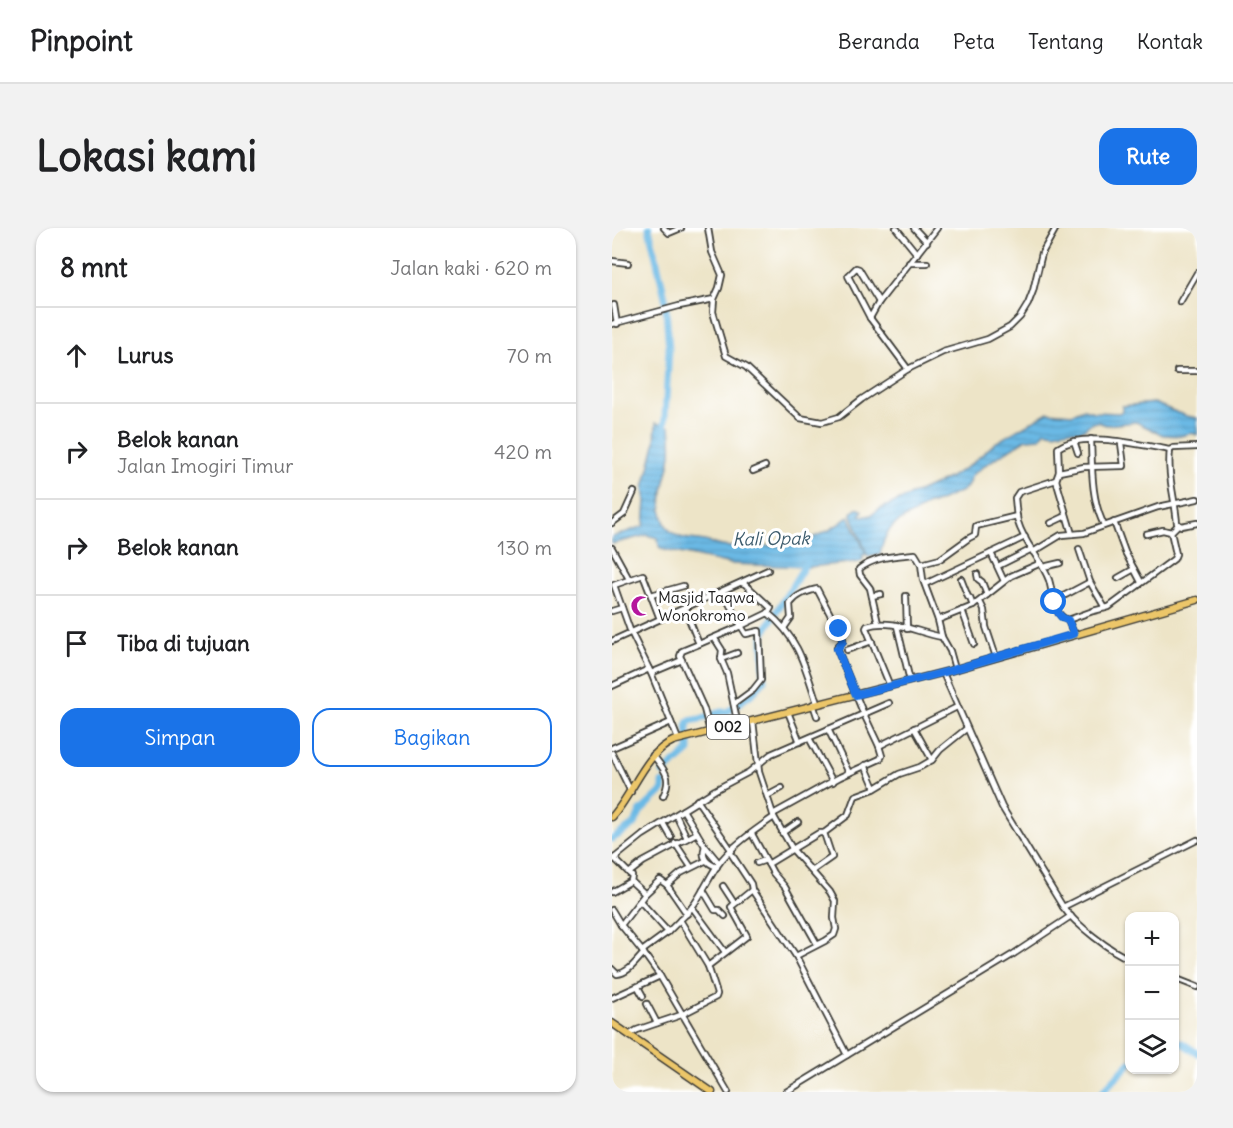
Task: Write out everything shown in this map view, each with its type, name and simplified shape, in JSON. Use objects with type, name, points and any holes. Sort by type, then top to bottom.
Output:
[{"type":"main road","name":"002","points":[[612,817],[631,792],[653,755],[664,745],[678,739],[943,673],[1197,600]]},
{"type":"main road","points":[[612,1023],[712,1092]]},
{"type":"street","points":[[664,228],[669,233],[681,228]]},
{"type":"street","points":[[708,228],[712,252],[722,274],[714,299],[714,318],[726,356],[746,367],[795,414],[804,420],[822,422],[839,417],[908,369],[943,352],[996,336],[1017,321],[1033,291],[1042,253],[1056,228]]},
{"type":"street","points":[[896,228],[917,254]]},
{"type":"street","points":[[914,228],[927,242]]},
{"type":"street","points":[[870,318],[879,302],[935,229]]},
{"type":"street","points":[[612,261],[628,263]]},
{"type":"street","points":[[909,263],[927,263]]},
{"type":"street","points":[[879,302],[860,269],[856,268],[848,276],[870,318],[908,369]]},
{"type":"street","points":[[1180,302],[1197,273]]},
{"type":"street","points":[[614,305],[614,324],[714,299]]},
{"type":"street","points":[[1177,371],[1197,371]]},
{"type":"street","points":[[1091,439],[1098,512],[1104,525]]},
{"type":"street","points":[[1072,534],[1056,480],[1059,472],[1058,448],[1074,441],[1091,439],[1170,450],[1176,447],[1197,447]]},
{"type":"street","points":[[1074,441],[1078,453]]},
{"type":"street","points":[[1059,472],[1092,466],[1124,466],[1121,443]]},
{"type":"street","points":[[1170,450],[1169,474],[1178,525]]},
{"type":"street","points":[[753,471],[765,466]]},
{"type":"street","points":[[1056,480],[1019,492],[1015,498],[1017,516],[1025,537],[1042,565],[1054,602],[1061,616],[1068,620],[1074,634]]},
{"type":"street","points":[[612,523],[624,514],[634,492]]},
{"type":"street","points":[[998,566],[1054,538],[1084,532],[1175,503],[1197,499]]},
{"type":"street","points":[[1130,508],[1133,516]]},
{"type":"street","points":[[921,564],[940,559],[975,535],[976,525],[1017,516]]},
{"type":"street","points":[[1051,523],[1066,516]]},
{"type":"street","points":[[1114,522],[1125,552],[1141,582]]},
{"type":"street","points":[[1171,532],[1178,525],[1197,523]]},
{"type":"street","points":[[1146,534],[1163,530],[1171,532]]},
{"type":"street","points":[[1068,620],[1105,608],[1176,557],[1171,532]]},
{"type":"street","points":[[924,582],[1025,537]]},
{"type":"street","points":[[612,548],[629,579]]},
{"type":"street","points":[[1079,549],[1090,582],[1105,608]]},
{"type":"street","points":[[991,554],[1004,581]]},
{"type":"street","points":[[878,623],[869,584],[859,572],[866,564],[893,555],[916,555],[921,564],[924,582],[942,637],[950,651],[955,669]]},
{"type":"street","points":[[938,620],[980,602],[1004,581],[1018,573],[1042,565],[1060,563]]},
{"type":"street","points":[[1118,578],[1134,569]]},
{"type":"street","points":[[612,641],[768,570]]},
{"type":"street","points":[[976,574],[987,595]]},
{"type":"street","points":[[660,619],[644,575],[614,585],[678,739]]},
{"type":"street","points":[[924,582],[930,576]]},
{"type":"street","points":[[961,579],[973,606]]},
{"type":"street","points":[[1054,602],[1090,582]]},
{"type":"street","points":[[710,732],[704,709],[680,654],[682,651],[715,639],[769,614],[771,608],[768,604],[746,584],[741,583]]},
{"type":"street","points":[[651,595],[683,586]]},
{"type":"street","points":[[612,969],[617,974],[627,971],[643,952],[687,914],[718,865],[774,815],[882,757],[837,648],[843,639],[817,589],[794,597],[789,604],[791,618],[784,628]]},
{"type":"street","points":[[723,592],[746,634],[759,631],[761,674],[758,684],[734,705]]},
{"type":"street","points":[[872,596],[882,594]]},
{"type":"street","points":[[906,596],[907,629]]},
{"type":"street","points":[[980,602],[996,657]]},
{"type":"street","points":[[612,611],[622,608]]},
{"type":"street","points":[[684,609],[699,644]]},
{"type":"street","points":[[962,610],[974,644]]},
{"type":"street","points":[[769,614],[784,628],[803,657],[817,716]]},
{"type":"street","points":[[890,686],[867,627],[878,623],[889,623],[942,637]]},
{"type":"street","points":[[897,626],[910,681]]},
{"type":"street","points":[[715,639],[722,650],[721,659],[727,673],[738,725]]},
{"type":"street","points":[[847,650],[872,641]]},
{"type":"street","points":[[721,659],[737,653]]},
{"type":"street","points":[[612,686],[682,660]]},
{"type":"street","points":[[943,673],[1002,807],[1063,907],[1112,950],[1125,956]]},
{"type":"street","points":[[645,894],[632,881],[633,877],[613,859],[643,835],[697,800],[740,778],[771,754],[889,702]]},
{"type":"street","points":[[879,746],[957,707]]},
{"type":"street","points":[[788,712],[800,742]]},
{"type":"street","points":[[753,721],[758,763],[767,796],[782,833],[835,901],[836,932],[832,938],[796,956]]},
{"type":"street","points":[[612,748],[671,722]]},
{"type":"street","points":[[914,728],[932,760]]},
{"type":"street","points":[[828,729],[849,773]]},
{"type":"street","points":[[757,863],[767,862],[793,850],[824,832],[848,815],[855,796],[932,760],[940,750],[966,729]]},
{"type":"street","points":[[809,738],[833,782]]},
{"type":"street","points":[[612,753],[631,792]]},
{"type":"street","points":[[653,755],[665,770],[667,784],[663,796]]},
{"type":"street","points":[[865,765],[875,788]]},
{"type":"street","points":[[767,796],[782,788]]},
{"type":"street","points":[[697,800],[796,956],[847,1055]]},
{"type":"street","points":[[684,810],[718,865]]},
{"type":"street","points":[[676,815],[687,838]]},
{"type":"street","points":[[782,833],[798,822]]},
{"type":"street","points":[[663,823],[671,837]]},
{"type":"street","points":[[812,871],[833,856],[824,832]]},
{"type":"street","points":[[629,873],[675,843],[697,833]]},
{"type":"street","points":[[752,834],[817,944]]},
{"type":"street","points":[[1063,907],[1197,840]]},
{"type":"street","points":[[675,843],[691,867]]},
{"type":"street","points":[[705,846],[703,855],[705,861]]},
{"type":"street","points":[[667,885],[691,867],[705,861],[718,865]]},
{"type":"street","points":[[612,892],[632,881]]},
{"type":"street","points":[[621,925],[658,881],[667,885],[687,914]]},
{"type":"street","points":[[723,886],[734,903]]},
{"type":"street","points":[[703,890],[715,910],[719,910],[725,916]]},
{"type":"street","points":[[708,966],[747,936],[731,908],[734,903],[752,890]]},
{"type":"street","points":[[640,901],[668,932]]},
{"type":"street","points":[[692,907],[724,952]]},
{"type":"street","points":[[612,909],[614,921],[621,925],[660,976],[728,1092]]},
{"type":"street","points":[[786,1092],[1012,955],[1071,916]]},
{"type":"street","points":[[629,1035],[681,1015],[717,996],[708,966],[680,920]]},
{"type":"street","points":[[612,998],[660,976]]},
{"type":"street","points":[[1179,980],[1197,987]]},
{"type":"street","points":[[638,987],[643,996]]},
{"type":"street","points":[[647,1004],[657,1023]]},
{"type":"water","points":[[1154,403],[1197,418],[1197,435],[1192,433],[1181,436],[1163,435],[1136,422],[1106,425],[1098,422],[1091,423],[1079,431],[1054,433],[1045,431],[1041,438],[1026,439],[988,463],[972,475],[967,487],[962,491],[928,504],[896,523],[887,534],[880,555],[868,557],[851,513],[858,508],[863,511],[860,514],[863,517],[871,515],[945,480],[969,466],[995,443],[1048,412],[1072,414],[1084,409],[1094,412],[1119,413],[1122,411],[1122,406]]},
{"type":"water","points":[[656,423],[670,427],[671,455],[663,491],[662,510],[667,527],[675,535],[730,547],[780,545],[814,537],[849,516],[866,554],[862,556],[863,560],[808,567],[731,564],[661,549],[658,538],[647,535],[612,544],[612,537],[644,526],[646,501],[644,488],[655,444]]},
{"type":"waterway","name":"Kali Opak","points":[[649,228],[665,297],[669,349],[664,433]]},
{"type":"waterway","points":[[708,717],[727,712],[754,692],[764,680],[763,636],[808,560]]},
{"type":"waterway","points":[[688,734],[689,721],[705,718]]},
{"type":"waterway","points":[[663,773],[689,751],[689,739]]},
{"type":"waterway","points":[[612,839],[635,824],[640,812],[663,790],[663,783]]},
{"type":"waterway","points":[[1179,1042],[1197,1053]]},
{"type":"waterway","points":[[1102,1092],[1125,1068]]},
{"type":"place","name":"Masjid Taqwa Wonokromo","points":[[641,606]]},
{"type":"route","points":[[839,629],[843,641],[837,649],[856,695],[949,671],[1074,634],[1068,620],[1061,616],[1054,602]]}]
